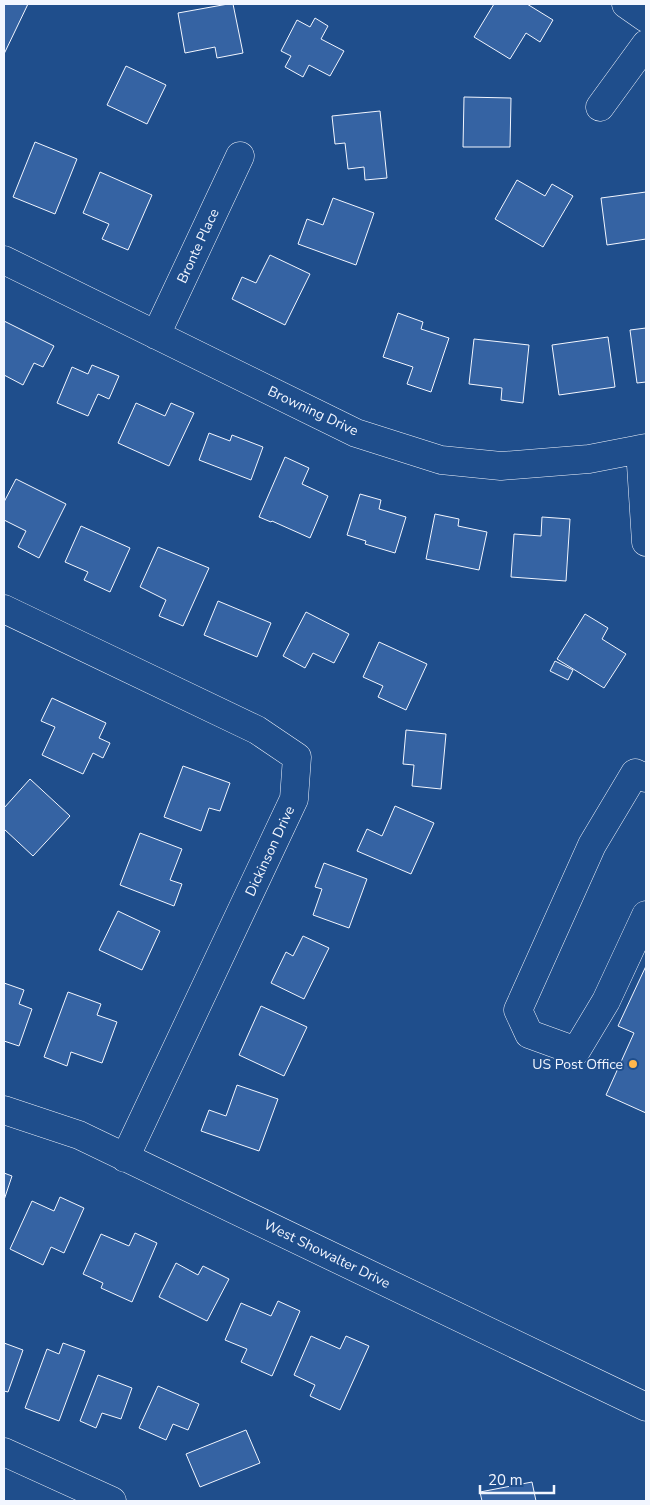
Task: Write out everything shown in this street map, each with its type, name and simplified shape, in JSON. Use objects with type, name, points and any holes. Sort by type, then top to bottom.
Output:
[{"type":"street","points":[[626,4],[646,18]]},
{"type":"street","points":[[600,107],[646,44]]},
{"type":"street","name":"Bronte Place","points":[[156,335],[240,156]]},
{"type":"street","name":"Browning Drive","points":[[4,260],[356,433],[441,460],[501,466],[589,459],[643,449]]},
{"type":"street","points":[[643,449],[646,542]]},
{"type":"street","name":"Dickinson Drive","points":[[7,618],[257,730],[297,757],[294,799],[125,1158]]},
{"type":"street","points":[[646,778],[635,773],[592,845],[518,1010],[529,1034],[576,1051],[606,1001],[646,915]]},
{"type":"street","name":"West Showalter Drive","points":[[4,1110],[78,1135],[646,1407]]},
{"type":"street","points":[[4,1452],[112,1501]]},
{"type":"building","points":[[4,4],[28,4],[4,54]]},
{"type":"building","points":[[233,4],[243,53],[217,58],[215,47],[185,53],[178,13]]},
{"type":"building","points":[[494,4],[527,4],[553,20],[540,42],[526,33],[510,59],[474,37]]},
{"type":"building","points":[[315,18],[328,26],[321,39],[344,51],[330,76],[309,65],[303,77],[285,67],[291,56],[281,51],[297,20],[310,27]]},
{"type":"building","points":[[126,66],[166,85],[147,124],[107,105]]},
{"type":"building","points":[[464,97],[511,98],[510,147],[463,147]]},
{"type":"building","points":[[380,111],[387,178],[365,180],[364,167],[348,169],[345,143],[335,144],[332,116]]},
{"type":"building","points":[[35,142],[77,159],[55,214],[13,197]]},
{"type":"building","points":[[100,172],[152,195],[128,250],[102,239],[109,224],[83,213]]},
{"type":"building","points":[[517,180],[545,196],[552,184],[573,196],[543,247],[495,219]]},
{"type":"building","points":[[646,192],[646,239],[607,245],[601,198]]},
{"type":"building","points":[[333,198],[374,213],[356,265],[298,244],[307,219],[323,225]]},
{"type":"building","points":[[270,255],[310,274],[285,325],[232,299],[242,277],[256,283]]},
{"type":"building","points":[[398,313],[423,322],[421,329],[449,338],[431,392],[407,384],[413,367],[383,357]]},
{"type":"building","points":[[4,321],[54,346],[43,367],[34,363],[23,385],[4,375]]},
{"type":"building","points":[[646,328],[646,382],[637,383],[630,330]]},
{"type":"building","points":[[608,337],[615,387],[559,395],[552,345]]},
{"type":"building","points":[[474,339],[529,345],[523,403],[501,400],[502,388],[469,384]]},
{"type":"building","points":[[92,365],[119,376],[109,399],[98,394],[88,416],[57,403],[72,367],[88,374]]},
{"type":"building","points":[[136,403],[165,416],[171,403],[194,413],[169,466],[118,443]]},
{"type":"building","points":[[209,433],[230,441],[232,435],[263,447],[251,480],[199,460]]},
{"type":"building","points":[[285,457],[309,468],[302,484],[328,496],[310,538],[259,517]]},
{"type":"building","points":[[16,479],[66,504],[39,558],[18,547],[26,531],[4,520],[4,502]]},
{"type":"building","points":[[360,494],[381,500],[379,509],[406,517],[395,553],[365,544],[366,541],[347,535]]},
{"type":"building","points":[[435,514],[459,519],[458,526],[487,532],[479,570],[426,559]]},
{"type":"building","points":[[542,517],[570,519],[566,581],[511,577],[514,534],[541,536]]},
{"type":"building","points":[[81,526],[130,548],[110,592],[84,580],[88,572],[65,562]]},
{"type":"building","points":[[158,547],[209,568],[183,626],[159,616],[166,600],[140,587]]},
{"type":"building","points":[[218,601],[271,623],[257,657],[204,635]]},
{"type":"building","points":[[306,612],[349,634],[334,663],[313,653],[305,668],[283,656]]},
{"type":"building","points":[[585,614],[608,628],[602,639],[626,654],[604,688],[557,659]]},
{"type":"building","points":[[379,642],[427,664],[406,710],[378,697],[383,686],[363,677]]},
{"type":"building","points":[[555,661],[573,670],[568,680],[550,671]]},
{"type":"building","points":[[52,698],[106,723],[99,738],[110,743],[103,758],[93,753],[83,774],[42,755],[55,727],[41,721]]},
{"type":"building","points":[[406,730],[446,734],[441,789],[412,786],[414,765],[403,764]]},
{"type":"building","points":[[183,766],[230,783],[220,811],[209,808],[201,831],[164,817]]},
{"type":"building","points":[[30,779],[70,816],[33,856],[4,829],[4,808]]},
{"type":"building","points":[[395,806],[434,823],[411,874],[357,851],[367,829],[382,836]]},
{"type":"building","points":[[140,833],[182,849],[170,880],[182,884],[174,906],[120,885]]},
{"type":"building","points":[[324,863],[367,879],[349,928],[313,915],[322,889],[315,887]]},
{"type":"building","points":[[118,911],[160,931],[142,970],[99,950]]},
{"type":"building","points":[[303,936],[329,948],[304,999],[271,983],[286,952],[293,956]]},
{"type":"building","name":"US Post Office","points":[[646,966],[646,1113],[606,1095],[634,1033],[618,1026]]},
{"type":"building","points":[[4,983],[24,990],[19,1004],[32,1009],[19,1046],[4,1041]]},
{"type":"building","points":[[68,992],[101,1004],[97,1015],[117,1022],[102,1063],[71,1052],[67,1066],[44,1057]]},
{"type":"building","points":[[261,1006],[307,1027],[284,1076],[239,1055]]},
{"type":"building","points":[[237,1085],[278,1099],[259,1151],[201,1131],[209,1110],[226,1116]]},
{"type":"building","points":[[4,1173],[12,1176],[4,1200]]},
{"type":"building","points":[[60,1197],[84,1208],[64,1253],[51,1247],[43,1265],[10,1249],[32,1201],[54,1211]]},
{"type":"building","points":[[135,1233],[157,1243],[132,1302],[101,1288],[103,1283],[83,1274],[101,1234],[129,1246]]},
{"type":"building","points":[[176,1263],[198,1275],[203,1266],[229,1279],[207,1321],[159,1297]]},
{"type":"building","points":[[278,1301],[300,1311],[272,1376],[241,1362],[247,1349],[225,1340],[241,1303],[271,1316]]},
{"type":"building","points":[[311,1336],[340,1349],[346,1336],[369,1346],[340,1410],[310,1396],[315,1385],[294,1375]]},
{"type":"building","points":[[4,1343],[23,1350],[8,1392],[4,1391]]},
{"type":"building","points":[[63,1343],[85,1351],[59,1421],[25,1408],[47,1349],[59,1354]]},
{"type":"building","points":[[98,1375],[132,1388],[121,1419],[102,1413],[96,1428],[80,1421]]},
{"type":"building","points":[[158,1386],[199,1404],[188,1430],[173,1424],[166,1440],[139,1428]]},
{"type":"building","points":[[246,1430],[260,1463],[200,1487],[186,1454]]},
{"type":"building","points":[[532,1482],[536,1501],[482,1501],[480,1492]]},
{"type":"place","name":"US Post Office","points":[[633,1064]]}]
